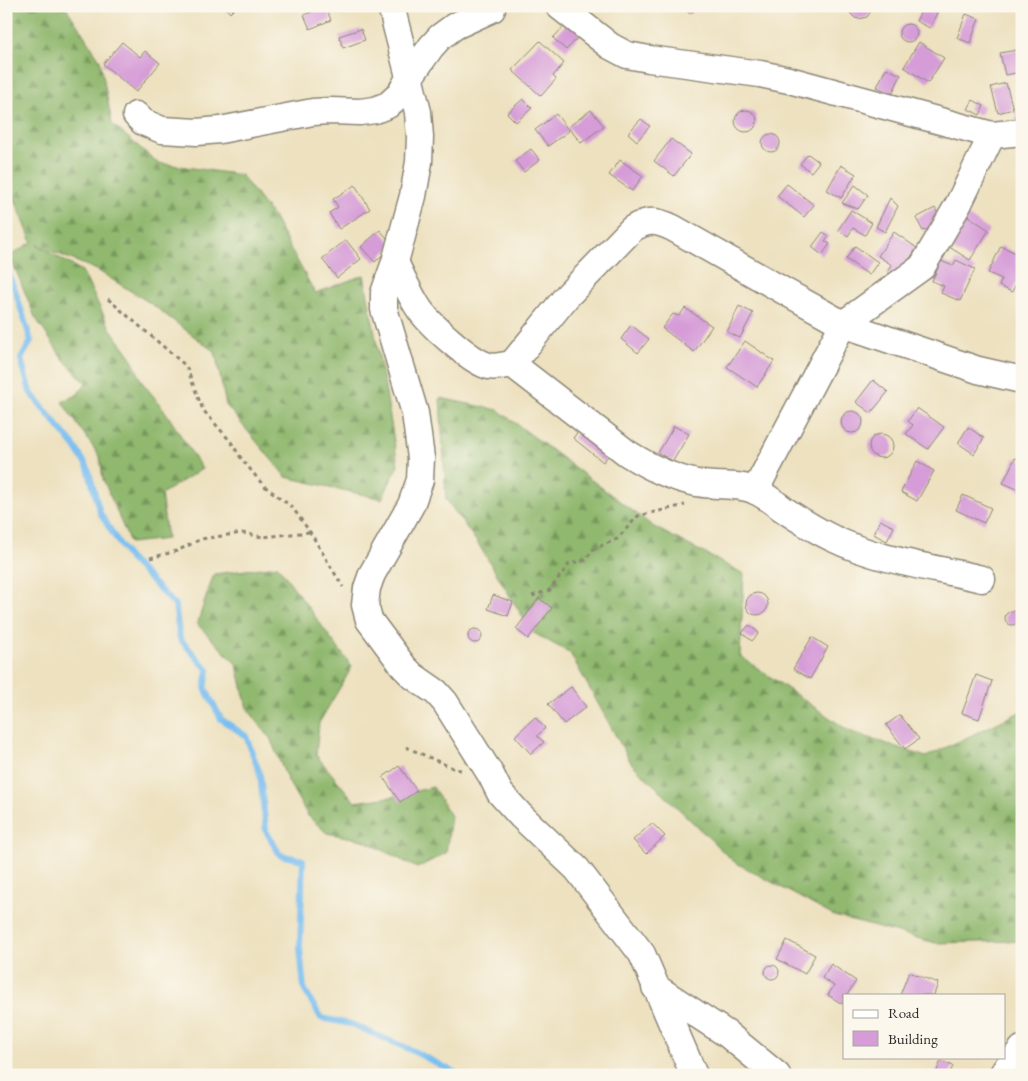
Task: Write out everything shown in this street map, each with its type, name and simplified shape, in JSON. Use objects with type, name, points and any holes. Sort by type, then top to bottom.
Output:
[{"type":"street","points":[[391,6],[418,112],[420,137],[419,162],[413,196],[395,262],[384,293],[384,309],[415,413],[421,458],[420,480],[411,505],[372,574],[367,588],[365,605],[369,620],[412,676],[436,692],[445,702],[491,775],[500,793],[521,816],[577,869],[642,954],[694,1075]]},
{"type":"street","points":[[559,6],[610,46],[628,55],[789,80],[992,135],[1022,132]]},
{"type":"street","points":[[136,115],[143,122],[162,130],[197,132],[220,130],[312,112],[360,112],[375,110],[388,105],[399,95],[440,37],[455,26],[492,7]]},
{"type":"street","points":[[755,491],[843,324],[922,267],[958,204],[992,135]]},
{"type":"street","points":[[395,262],[418,308],[433,326],[471,358],[481,364],[491,367],[512,364],[573,290],[632,229],[642,223],[651,221],[662,222],[843,324],[978,370],[1022,380]]},
{"type":"street","points":[[512,364],[628,453],[659,471],[698,483],[743,487],[755,491],[799,520],[856,549],[920,566],[982,579]]},
{"type":"street","points":[[655,987],[727,1034],[777,1075]]},
{"type":"street","points":[[1002,1075],[1022,1049]]},
{"type":"path","points":[[108,299],[186,366],[203,410],[231,442],[240,458],[263,485],[292,507],[310,532],[346,591]]},
{"type":"path","points":[[532,596],[550,590],[569,564],[585,560],[594,548],[617,540],[638,516],[685,506],[698,483]]},
{"type":"path","points":[[150,558],[177,551],[201,539],[242,533],[264,537],[310,532]]},
{"type":"path","points":[[406,747],[454,769],[491,775]]},
{"type":"green space","points":[[6,6],[65,6],[100,60],[112,124],[158,163],[241,175],[272,215],[315,293],[364,275],[398,465],[382,499],[286,477],[226,405],[215,352],[150,303],[97,270],[37,245],[82,271],[110,328],[130,355],[142,382],[163,408],[202,469],[161,494],[167,539],[130,543],[103,479],[100,457],[62,402],[77,395],[86,383],[63,359],[35,317],[10,256],[32,242],[6,177]]},
{"type":"green space","points":[[440,398],[498,410],[654,527],[744,574],[740,656],[849,731],[926,757],[1022,711],[1022,941],[936,943],[834,916],[733,861],[631,763],[570,653],[532,632],[479,545],[446,499]]},
{"type":"green space","points":[[278,566],[352,667],[319,723],[316,755],[355,802],[391,797],[433,787],[451,816],[446,853],[417,868],[363,840],[327,833],[308,816],[288,781],[270,738],[247,708],[237,665],[197,624],[214,574]]},
{"type":"building","points":[[224,6],[237,6],[230,13]]},
{"type":"building","points":[[325,6],[331,20],[310,29],[304,15]]},
{"type":"building","points":[[682,6],[697,6],[690,14]]},
{"type":"building","points":[[849,6],[872,7],[867,17],[859,19],[850,13]]},
{"type":"building","points":[[924,6],[940,6],[930,28],[916,21]]},
{"type":"building","points":[[966,14],[979,19],[970,43],[957,38]]},
{"type":"building","points":[[571,19],[584,31],[566,50],[553,38]]},
{"type":"building","points":[[904,24],[912,24],[917,29],[915,40],[904,42],[899,37],[899,29]]},
{"type":"building","points":[[361,29],[365,40],[343,48],[339,36]]},
{"type":"building","points":[[540,41],[564,63],[553,76],[556,79],[541,96],[512,70]]},
{"type":"building","points":[[122,42],[140,57],[145,51],[160,63],[136,92],[103,64]]},
{"type":"building","points":[[919,42],[944,58],[928,83],[904,67]]},
{"type":"building","points":[[1022,49],[1022,72],[1005,75],[1000,53]]},
{"type":"building","points":[[886,68],[901,75],[892,94],[877,87]]},
{"type":"building","points":[[1006,83],[1013,109],[998,113],[991,87]]},
{"type":"building","points":[[523,99],[532,108],[516,122],[507,113]]},
{"type":"building","points":[[973,100],[984,106],[980,115],[968,109]]},
{"type":"building","points":[[1016,109],[1022,110],[1022,122],[1016,122]]},
{"type":"building","points":[[591,110],[604,126],[581,143],[568,127]]},
{"type":"building","points":[[746,110],[754,113],[757,121],[754,129],[746,132],[738,129],[735,121],[738,113]]},
{"type":"building","points":[[556,114],[569,131],[548,146],[535,130]]},
{"type":"building","points":[[641,119],[650,126],[637,141],[628,133]]},
{"type":"building","points":[[771,134],[777,137],[780,143],[777,149],[771,152],[765,149],[762,143],[765,137]]},
{"type":"building","points":[[671,139],[691,154],[674,176],[654,161]]},
{"type":"building","points":[[531,149],[540,160],[524,172],[515,161]]},
{"type":"building","points":[[808,154],[819,162],[811,172],[800,164]]},
{"type":"building","points":[[620,160],[643,176],[632,191],[609,175]]},
{"type":"building","points":[[841,165],[856,174],[841,198],[827,190]]},
{"type":"building","points":[[787,184],[814,205],[804,217],[777,196]]},
{"type":"building","points":[[355,185],[370,209],[339,229],[329,213],[338,207],[333,199]]},
{"type":"building","points":[[855,185],[868,195],[858,209],[842,203]]},
{"type":"building","points":[[890,198],[898,206],[885,232],[876,227]]},
{"type":"building","points":[[935,208],[942,222],[923,231],[916,218]]},
{"type":"building","points":[[851,210],[872,223],[865,235],[853,228],[848,236],[838,230]]},
{"type":"building","points":[[965,214],[989,230],[970,260],[946,245]]},
{"type":"building","points":[[380,230],[393,245],[375,262],[361,247]]},
{"type":"building","points":[[823,232],[829,236],[825,241],[830,244],[822,255],[812,247]]},
{"type":"building","points":[[894,232],[917,248],[896,279],[887,272],[892,265],[878,256]]},
{"type":"building","points":[[346,240],[361,259],[337,278],[322,259]]},
{"type":"building","points":[[855,246],[878,262],[869,275],[846,259]]},
{"type":"building","points":[[1001,246],[1022,256],[1022,271],[1012,292],[999,286],[1002,279],[988,273]]},
{"type":"building","points":[[956,260],[975,269],[960,301],[941,293],[944,286],[932,281],[941,261],[953,266]]},
{"type":"building","points":[[739,306],[753,313],[740,338],[727,332]]},
{"type":"building","points":[[685,308],[712,326],[694,352],[662,328],[673,314],[679,316]]},
{"type":"building","points":[[631,325],[649,339],[638,353],[621,339]]},
{"type":"building","points":[[745,341],[774,361],[757,387],[727,367]]},
{"type":"building","points":[[873,380],[888,392],[871,413],[856,402]]},
{"type":"building","points":[[917,408],[944,427],[928,449],[906,434],[913,425],[908,421]]},
{"type":"building","points":[[852,411],[860,414],[863,422],[860,430],[852,433],[844,430],[841,422],[844,414]]},
{"type":"building","points":[[583,425],[613,450],[603,462],[573,438]]},
{"type":"building","points":[[674,426],[689,434],[673,461],[658,453]]},
{"type":"building","points":[[968,427],[984,438],[974,454],[958,443]]},
{"type":"building","points":[[881,434],[886,435],[892,441],[892,451],[886,457],[881,458],[876,457],[870,451],[869,446],[870,441],[876,435]]},
{"type":"building","points":[[1015,458],[1022,461],[1022,491],[1003,483]]},
{"type":"building","points":[[917,461],[934,471],[917,501],[901,492]]},
{"type":"building","points":[[963,495],[991,508],[984,523],[956,510]]},
{"type":"building","points":[[880,520],[894,527],[887,541],[873,534]]},
{"type":"building","points":[[757,593],[765,596],[768,604],[765,612],[757,615],[749,612],[746,604],[749,596]]},
{"type":"building","points":[[493,595],[513,602],[508,616],[488,609]]},
{"type":"building","points":[[539,598],[552,608],[528,639],[516,629]]},
{"type":"building","points":[[1009,611],[1015,611],[1019,618],[1015,625],[1009,625],[1005,621],[1005,615]]},
{"type":"building","points":[[749,625],[759,633],[752,641],[742,633]]},
{"type":"building","points":[[472,629],[478,629],[482,636],[478,643],[472,643],[468,639],[468,633]]},
{"type":"building","points":[[812,637],[828,647],[810,679],[793,669]]},
{"type":"building","points":[[976,675],[992,681],[979,719],[962,713]]},
{"type":"building","points":[[571,687],[586,707],[564,724],[548,704]]},
{"type":"building","points":[[900,715],[919,739],[905,749],[886,725]]},
{"type":"building","points":[[535,717],[545,728],[537,736],[544,742],[531,754],[515,736]]},
{"type":"building","points":[[399,766],[417,791],[400,802],[383,777]]},
{"type":"building","points":[[652,823],[665,836],[646,854],[633,840]]},
{"type":"building","points":[[787,940],[815,955],[805,974],[777,959]]},
{"type":"building","points":[[831,964],[856,981],[848,994],[843,994],[842,1004],[828,995],[834,986],[822,978]]},
{"type":"building","points":[[769,965],[775,965],[779,972],[775,979],[769,979],[765,975],[765,969]]},
{"type":"building","points":[[909,972],[938,983],[934,994],[900,994]]},
{"type":"building","points":[[941,1061],[953,1066],[949,1075],[935,1075]]},
{"type":"waterway","points":[[6,268],[31,341],[21,359],[30,392],[75,447],[88,468],[100,513],[127,556],[175,605],[180,639],[208,670],[205,688],[221,719],[246,736],[260,774],[266,831],[280,855],[303,860],[300,948],[304,989],[321,1018],[351,1024],[411,1050],[460,1075]]}]
